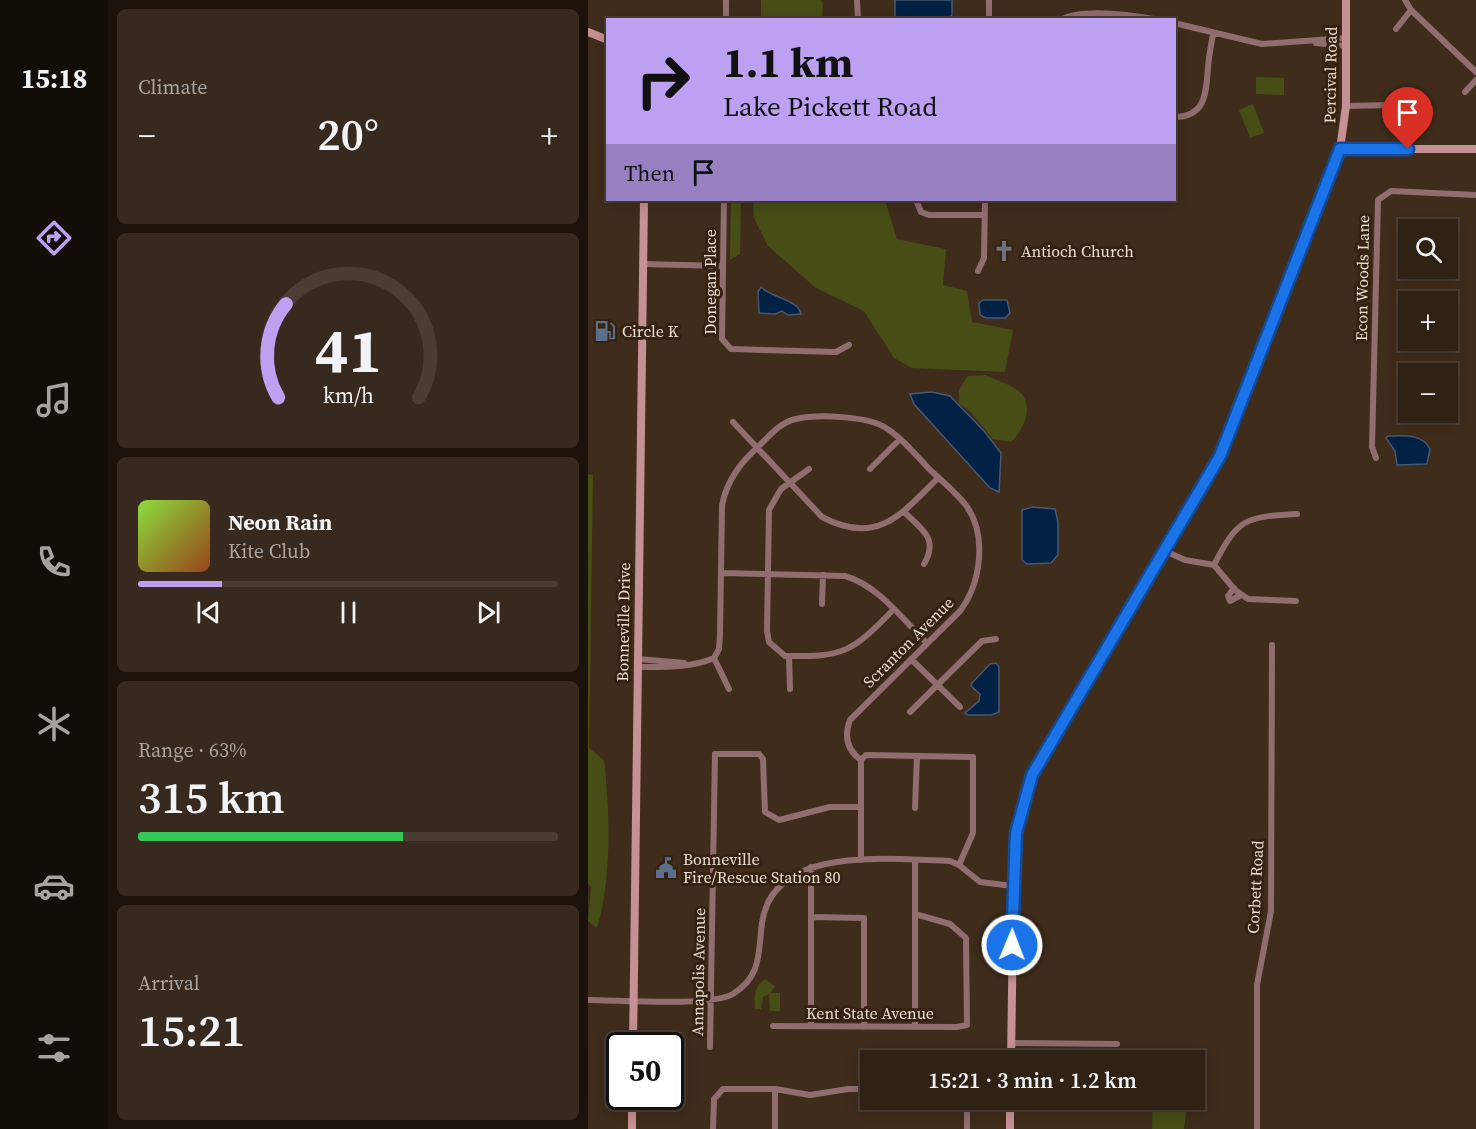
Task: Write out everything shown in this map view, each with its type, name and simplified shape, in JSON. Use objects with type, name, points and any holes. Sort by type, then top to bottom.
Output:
[{"type":"main road","name":"Percival Road","points":[[1011,1050],[1016,833],[1032,775],[1211,473],[1233,428],[1340,149],[1346,106],[1347,0]]},
{"type":"main road","points":[[588,32],[606,39]]},
{"type":"main road","points":[[1340,149],[1476,149]]},
{"type":"main road","name":"Bonneville Drive","points":[[633,1032],[644,201]]},
{"type":"main road","points":[[632,1110],[632,1129]]},
{"type":"main road","points":[[1010,1110],[1010,1129]]},
{"type":"street","points":[[726,0],[726,18]]},
{"type":"street","points":[[857,0],[858,18]]},
{"type":"street","points":[[989,0],[989,18]]},
{"type":"street","points":[[1405,0],[1412,10],[1476,72]]},
{"type":"street","points":[[1396,29],[1412,10]]},
{"type":"street","points":[[1066,18],[1077,14],[1149,18]]},
{"type":"street","points":[[1176,24],[1262,44],[1346,42]]},
{"type":"street","points":[[1176,117],[1194,113],[1203,104],[1207,92],[1213,34]]},
{"type":"street","points":[[1465,92],[1476,80]]},
{"type":"street","points":[[1346,106],[1391,105]]},
{"type":"street","name":"Econ Woods Lane","points":[[1376,458],[1372,447],[1378,200],[1391,191],[1476,195]]},
{"type":"street","name":"Donegan Place","points":[[724,201],[722,339],[731,349],[836,352],[849,345]]},
{"type":"street","points":[[916,201],[921,212],[929,215],[984,215]]},
{"type":"street","points":[[978,272],[984,258],[985,201]]},
{"type":"street","points":[[643,264],[723,266]]},
{"type":"street","name":"Scranton Avenue","points":[[714,658],[719,649],[720,635],[722,505],[725,488],[733,473],[780,426],[796,418],[870,420],[886,428],[900,439],[965,504],[974,519],[978,544],[978,571],[971,597],[850,720],[846,731],[849,747],[861,760],[861,860]]},
{"type":"street","points":[[733,422],[822,517],[839,526],[855,530],[877,528],[904,512],[938,478]]},
{"type":"street","points":[[870,469],[900,439]]},
{"type":"street","points":[[809,469],[775,496],[769,510],[767,631],[769,642],[775,649],[789,656],[832,654],[850,650],[893,610]]},
{"type":"street","points":[[904,512],[925,533],[931,544],[930,554],[924,564]]},
{"type":"street","points":[[1214,565],[1234,530],[1247,520],[1264,516],[1297,514]]},
{"type":"street","points":[[1165,551],[1185,560],[1214,565],[1241,595],[1252,599],[1296,601]]},
{"type":"street","points":[[722,573],[845,576],[859,580],[872,588],[927,643]]},
{"type":"street","points":[[822,604],[823,575]]},
{"type":"street","points":[[1234,588],[1228,594],[1228,600],[1232,602],[1241,595]]},
{"type":"street","points":[[910,712],[982,641],[996,639]]},
{"type":"street","name":"Corbett Road","points":[[1257,1129],[1257,985],[1271,911],[1272,645]]},
{"type":"street","points":[[789,656],[790,689]]},
{"type":"street","points":[[638,663],[671,667],[703,663],[714,658],[729,689]]},
{"type":"street","points":[[911,659],[960,707]]},
{"type":"street","name":"Annapolis Avenue","points":[[710,1047],[715,754],[759,754],[763,759],[765,813],[779,820],[830,807],[861,807]]},
{"type":"street","points":[[861,760],[866,755],[974,757],[973,833],[959,865]]},
{"type":"street","points":[[915,808],[917,756]]},
{"type":"street","points":[[588,1000],[711,1000],[732,994],[746,984],[754,974],[759,962],[762,922],[766,906],[786,878],[811,867],[861,860],[950,861],[959,865],[980,882],[1013,886]]},
{"type":"street","points":[[915,860],[915,1027]]},
{"type":"street","points":[[811,867],[812,1026]]},
{"type":"street","name":"Kent State Avenue","points":[[773,1026],[967,1025],[966,938],[950,924],[915,914]]},
{"type":"street","points":[[812,917],[864,918],[864,1027]]},
{"type":"street","points":[[1011,1043],[1117,1044]]},
{"type":"street","points":[[713,1129],[714,1099],[723,1089],[775,1089],[810,1095],[860,1089]]},
{"type":"street","points":[[775,1089],[775,1129]]},
{"type":"street","points":[[967,1110],[967,1129]]},
{"type":"green space","points":[[761,0],[821,0],[823,3],[822,18],[761,18]]},
{"type":"green space","points":[[1256,77],[1284,78],[1284,95],[1256,94]]},
{"type":"green space","points":[[1253,104],[1264,133],[1250,138],[1239,110]]},
{"type":"green space","points":[[731,201],[741,201],[740,254],[730,260]]},
{"type":"green space","points":[[753,201],[885,201],[897,239],[946,249],[943,285],[967,291],[972,322],[1013,330],[1005,372],[912,368],[894,358],[864,311],[816,288],[768,246],[754,218]]},
{"type":"green space","points":[[985,375],[1016,389],[1026,401],[1024,423],[1011,442],[993,439],[969,410],[959,404],[959,390],[968,376]]},
{"type":"green space","points":[[588,474],[593,475],[589,748],[604,760],[608,801],[607,867],[602,909],[597,928],[588,921],[591,887],[588,883]]},
{"type":"green space","points":[[765,979],[775,986],[771,993],[780,993],[780,1011],[770,1011],[769,994],[763,997],[761,1009],[755,1009],[756,992]]},
{"type":"green space","points":[[1153,1110],[1187,1110],[1184,1129],[1152,1129]]},
{"type":"water","points":[[895,0],[952,0],[952,15],[948,18],[895,18]]},
{"type":"water","points":[[761,287],[795,305],[801,314],[788,315],[782,311],[775,314],[759,313],[758,292]]},
{"type":"water","points":[[983,300],[1007,300],[1010,313],[1005,318],[986,318],[980,315],[979,303]]},
{"type":"water","points":[[932,392],[950,396],[984,431],[1001,453],[999,492],[990,488],[914,404],[910,394]]},
{"type":"water","points":[[1388,436],[1412,436],[1422,440],[1430,449],[1427,464],[1397,465],[1395,451],[1386,438]]},
{"type":"water","points":[[1032,507],[1055,509],[1058,522],[1058,555],[1051,563],[1027,564],[1022,560],[1022,510]]},
{"type":"water","points":[[996,663],[999,667],[999,712],[991,715],[968,715],[965,713],[979,701],[980,694],[971,686],[972,683],[990,664]]},
{"type":"place","name":"Antioch Church","points":[[1004,251]]},
{"type":"place","name":"Circle K","points":[[605,331]]},
{"type":"place","name":"Bonneville Fire/Rescue Station 80","points":[[666,868]]},
{"type":"route","points":[[1012,945],[1013,866],[1016,833],[1032,775],[1220,456],[1244,402],[1340,149],[1408,149]]}]
